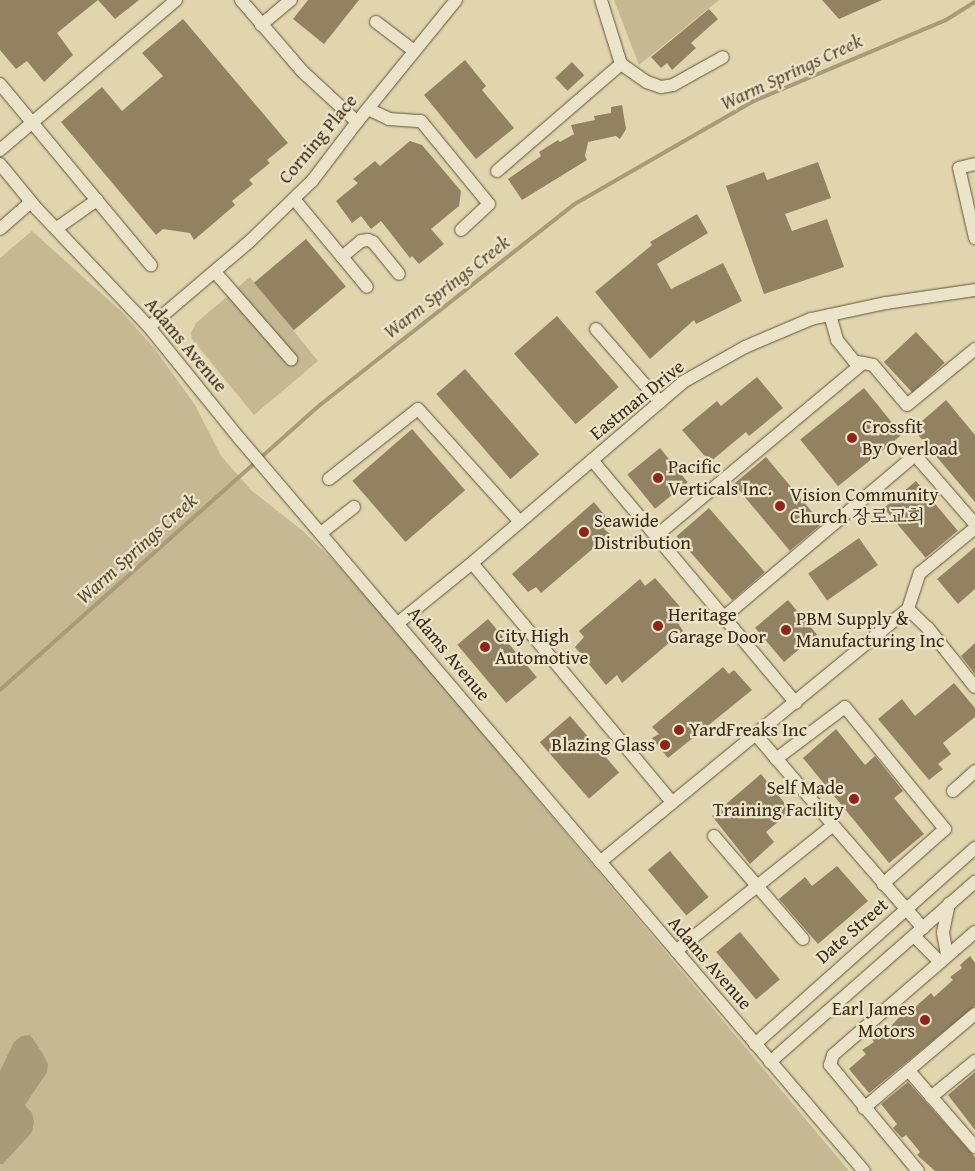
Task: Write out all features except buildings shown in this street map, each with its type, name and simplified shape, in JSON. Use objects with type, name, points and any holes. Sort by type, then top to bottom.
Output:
[{"type":"street","points":[[0,150],[176,0]]},
{"type":"street","points":[[241,0],[302,71],[357,122]]},
{"type":"street","points":[[261,25],[291,0]]},
{"type":"street","name":"Corning Place","points":[[149,327],[215,272],[312,181],[357,122],[456,0]]},
{"type":"street","points":[[601,0],[621,64],[647,82],[661,87],[673,85],[723,57]]},
{"type":"street","points":[[376,22],[414,51]]},
{"type":"street","points":[[497,171],[621,64]]},
{"type":"street","points":[[0,84],[151,265]]},
{"type":"street","points":[[368,109],[389,119],[421,121],[489,204],[460,230]]},
{"type":"street","name":"Adams Avenue","points":[[0,164],[31,202],[149,327],[270,475],[398,622],[864,1171]]},
{"type":"street","points":[[975,164],[959,168],[975,238]]},
{"type":"street","points":[[294,199],[367,287]]},
{"type":"street","points":[[57,228],[97,200]]},
{"type":"street","points":[[0,229],[31,202]]},
{"type":"street","points":[[342,257],[361,241],[368,240],[373,242],[399,274]]},
{"type":"street","points":[[215,272],[291,359]]},
{"type":"street","name":"Eastman Drive","points":[[398,622],[472,563],[683,382],[745,348],[811,320],[886,303],[975,290]]},
{"type":"street","points":[[830,315],[837,340],[854,361],[873,365],[907,405],[975,349]]},
{"type":"street","points":[[596,329],[660,402]]},
{"type":"street","points":[[656,536],[863,363]]},
{"type":"street","points":[[329,479],[418,409],[520,522]]},
{"type":"street","points":[[724,617],[915,455],[975,524]]},
{"type":"street","points":[[592,460],[796,703]]},
{"type":"street","points":[[321,533],[354,507]]},
{"type":"street","points":[[600,862],[672,802],[757,736],[908,609],[920,573],[975,528]]},
{"type":"street","points":[[472,563],[672,802]]},
{"type":"street","points":[[908,609],[928,628],[975,686]]},
{"type":"street","points":[[776,759],[845,706],[945,828],[883,884]]},
{"type":"street","points":[[757,736],[905,910],[918,932],[944,959]]},
{"type":"street","points":[[953,792],[975,771]]},
{"type":"street","points":[[676,951],[833,825]]},
{"type":"street","points":[[714,836],[803,939]]},
{"type":"street","name":"Date Street","points":[[755,1044],[975,848]]},
{"type":"street","points":[[770,1062],[975,882]]},
{"type":"street","points":[[944,959],[943,932],[949,904]]},
{"type":"street","points":[[918,1171],[833,1071],[830,1065],[833,1055],[975,932]]},
{"type":"street","points":[[864,1108],[975,1014]]},
{"type":"street","points":[[931,1097],[975,1061]]},
{"type":"street","points":[[909,1071],[975,1147]]},
{"type":"shaded area","points":[[614,0],[719,0],[639,65]]},
{"type":"shaded area","points":[[32,231],[122,312],[155,349],[195,405],[221,456],[252,491],[303,531],[335,562],[410,647],[849,1171],[0,1171],[0,258]]},
{"type":"shaded area","points":[[250,277],[318,361],[254,415],[192,339],[191,333],[196,323]]},
{"type":"shaded area","points":[[30,1035],[48,1064],[47,1072],[25,1105],[32,1113],[34,1122],[32,1132],[3,1164],[0,1164],[0,1071],[14,1042],[22,1036]]},
{"type":"waterway","name":"Warm Springs Creek","points":[[0,690],[320,405],[573,205],[754,101],[946,20],[975,2]]},
{"type":"place","name":"Crossfit By Overload","points":[[852,438]]},
{"type":"place","name":"Pacific Verticals Inc.","points":[[658,478]]},
{"type":"place","name":"Vision Community Church 장로교회","points":[[780,506]]},
{"type":"place","name":"Seawide Distribution","points":[[584,532]]},
{"type":"place","name":"Heritage Garage Door","points":[[658,626]]},
{"type":"place","name":"PBM Supply & Manufacturing Inc","points":[[786,630]]},
{"type":"place","name":"City High Automotive","points":[[485,647]]},
{"type":"place","name":"YardFreaks Inc","points":[[679,730]]},
{"type":"place","name":"Blazing Glass","points":[[665,745]]},
{"type":"place","name":"Self Made Training Facility","points":[[854,799]]},
{"type":"place","name":"Earl James Motors","points":[[925,1020]]}]
